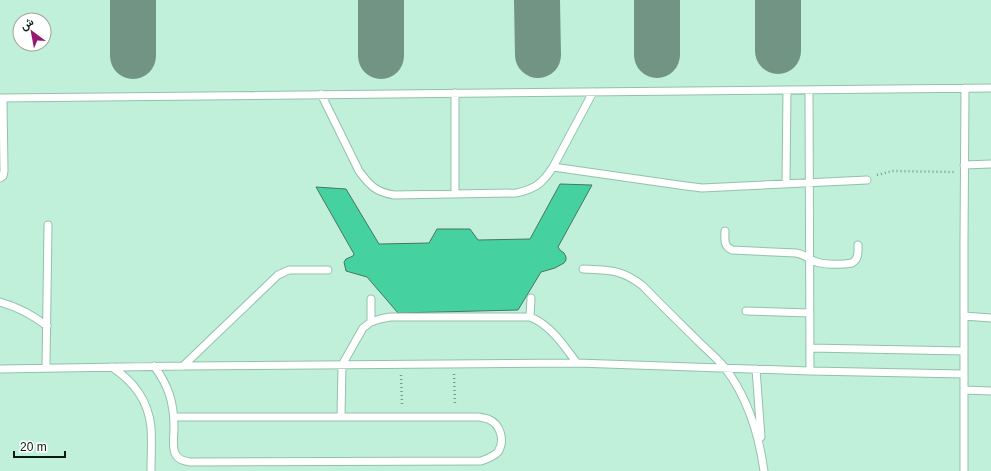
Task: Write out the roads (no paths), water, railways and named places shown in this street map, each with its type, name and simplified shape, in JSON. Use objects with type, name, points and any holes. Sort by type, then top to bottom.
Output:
[{"type":"lane","points":[[964,471],[965,88]]},
{"type":"lane","points":[[0,178],[4,171],[2,98],[991,88]]},
{"type":"lane","points":[[786,184],[787,90]]},
{"type":"lane","points":[[809,90],[810,371]]},
{"type":"lane","points":[[321,94],[359,171],[373,188],[383,193],[394,195],[516,193],[538,185],[553,167],[593,92]]},
{"type":"lane","points":[[454,93],[455,194]]},
{"type":"lane","points":[[964,168],[991,164]]},
{"type":"lane","points":[[553,167],[702,188],[867,180]]},
{"type":"lane","points":[[46,368],[48,225]]},
{"type":"lane","points":[[725,231],[725,243],[732,250],[796,253],[802,254],[821,263],[852,263],[857,258],[858,245]]},
{"type":"lane","points":[[583,269],[613,270],[628,275],[636,280],[725,368],[738,388],[748,409],[762,455]]},
{"type":"lane","points":[[183,366],[278,275],[289,270],[328,270]]},
{"type":"lane","points":[[530,317],[531,298]]},
{"type":"lane","points":[[370,299],[371,322]]},
{"type":"lane","points":[[0,302],[34,316],[47,326]]},
{"type":"lane","points":[[746,311],[810,313]]},
{"type":"lane","points":[[964,316],[991,318]]},
{"type":"lane","points":[[341,417],[342,365],[363,328],[380,318],[530,317],[545,325],[577,363]]},
{"type":"lane","points":[[810,348],[964,351]]},
{"type":"lane","points":[[0,369],[154,366],[577,363],[810,371],[964,374]]},
{"type":"lane","points":[[154,366],[161,375],[170,395],[174,417],[175,453],[184,461],[481,461],[490,458],[498,452],[501,443],[501,433],[496,424],[484,418],[174,417]]},
{"type":"lane","points":[[112,367],[124,375],[135,386],[143,399],[151,428],[151,471]]},
{"type":"lane","points":[[756,369],[764,471]]},
{"type":"lane","points":[[964,390],[991,391]]}]
